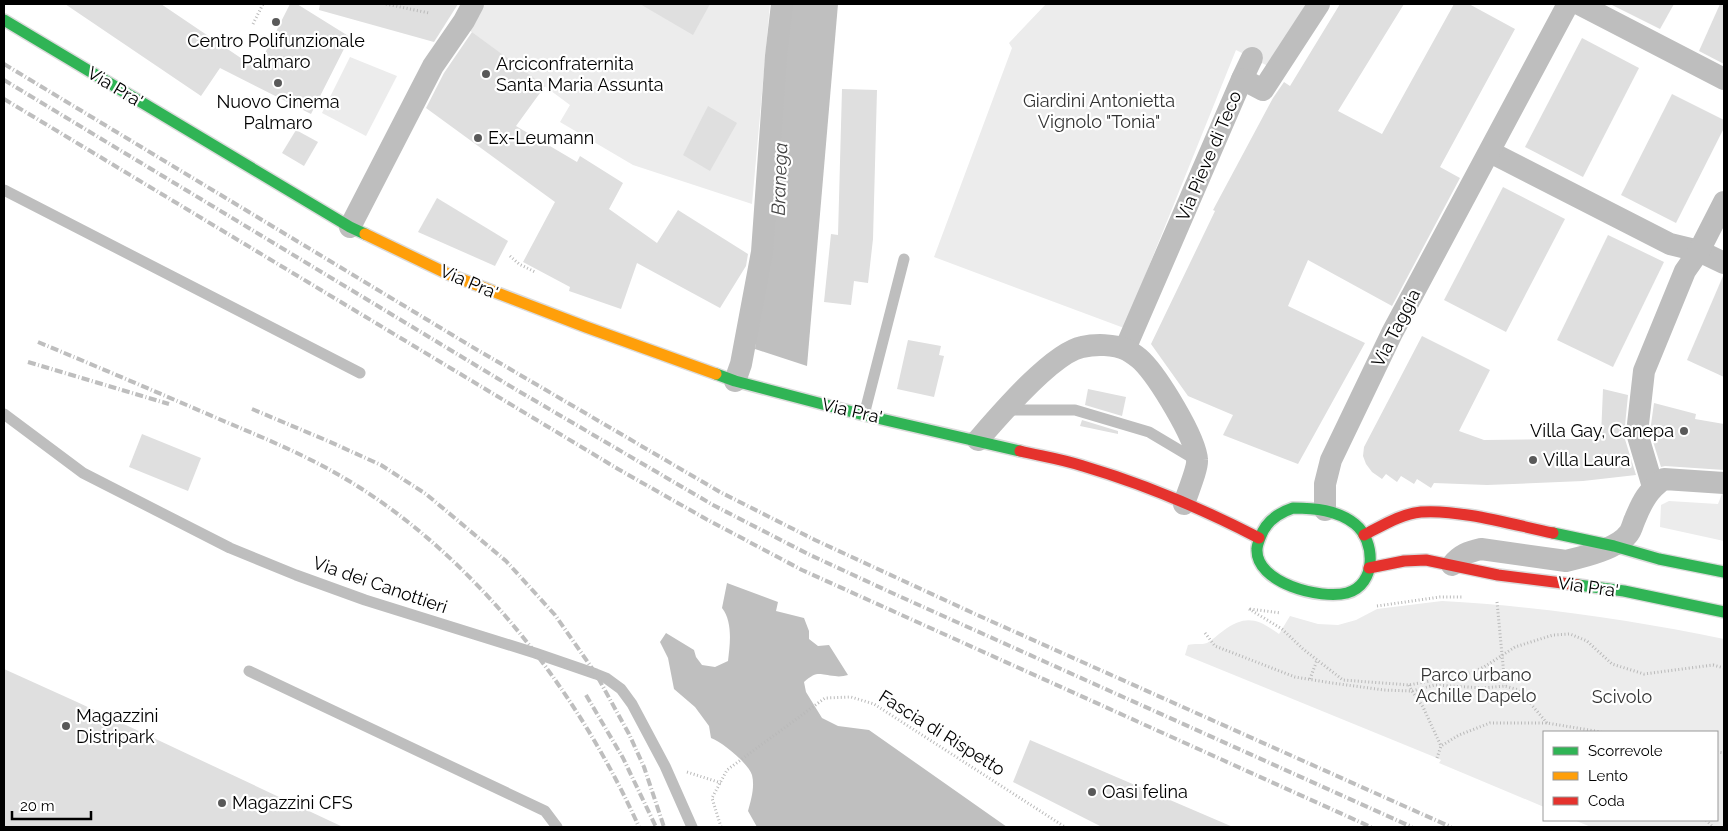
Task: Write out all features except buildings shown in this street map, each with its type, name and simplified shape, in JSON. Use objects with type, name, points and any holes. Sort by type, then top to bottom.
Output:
[{"type":"main road","name":"Via Pra'","points":[[4,20],[350,227],[448,274],[492,292],[740,382],[864,415],[1081,465],[1224,520],[1259,538]]},
{"type":"main road","points":[[1293,508],[1325,510],[1344,516],[1357,525],[1364,535],[1371,552],[1366,578],[1359,587],[1343,594],[1322,594],[1285,584],[1265,570],[1260,562],[1257,546],[1267,524],[1276,515],[1293,508]]},
{"type":"main road","points":[[1364,535],[1394,519],[1420,512],[1459,514],[1591,542]]},
{"type":"main road","points":[[1622,540],[1658,559],[1724,572]]},
{"type":"main road","name":"Via Pra'","points":[[1369,568],[1404,561],[1426,560],[1498,575],[1624,591],[1724,612]]},
{"type":"street","points":[[740,382],[741,364],[762,252],[776,56],[782,4]]},
{"type":"street","name":"Via Pieve di Teco","points":[[1125,349],[1242,79],[1263,90],[1319,4]]},
{"type":"street","name":"Via Taggia","points":[[1325,510],[1326,484],[1331,460],[1392,333],[1568,4]]},
{"type":"street","points":[[1579,4],[1724,79]]},
{"type":"street","points":[[350,227],[433,66],[468,12]]},
{"type":"street","points":[[1242,79],[1252,58]]},
{"type":"street","points":[[1490,152],[1670,244],[1699,251],[1724,263]]},
{"type":"street","points":[[1653,487],[1637,433],[1644,371],[1685,271],[1699,251],[1724,202]]},
{"type":"street","points":[[978,440],[1018,395],[1058,359],[1080,347],[1103,345],[1125,349],[1142,361],[1188,429],[1198,461],[1184,504]]},
{"type":"street","points":[[1622,540],[1642,500],[1653,487],[1664,479],[1724,483]]},
{"type":"street","points":[[1591,542],[1625,531],[1622,540]]},
{"type":"street","name":"Via Pra'","points":[[1452,565],[1459,556],[1467,552],[1481,550],[1566,561],[1622,540]]},
{"type":"lane","points":[[4,190],[360,374]]},
{"type":"lane","points":[[864,415],[904,259]]},
{"type":"lane","points":[[1004,410],[1074,410],[1150,432],[1198,461]]},
{"type":"lane","name":"Via dei Canottieri","points":[[4,414],[83,473],[230,548],[365,600],[535,653],[606,678],[621,689],[632,704],[665,766],[692,827]]},
{"type":"lane","points":[[249,671],[545,811],[557,827]]},
{"type":"path","points":[[253,24],[263,4]]},
{"type":"path","points":[[386,4],[430,14]]},
{"type":"path","points":[[510,256],[535,272]]},
{"type":"path","points":[[1370,610],[1376,606],[1440,596],[1470,597]]},
{"type":"path","points":[[1498,600],[1505,686]]},
{"type":"path","points":[[1283,613],[1249,609],[1282,629],[1303,649],[1343,680],[1409,685],[1470,674],[1515,646],[1553,635],[1570,634],[1587,641],[1612,664],[1644,674],[1713,665],[1724,668]]},
{"type":"path","points":[[1205,633],[1215,646],[1295,677],[1310,680],[1384,690],[1412,691],[1434,685],[1483,688],[1505,686],[1519,690],[1547,724]]},
{"type":"path","points":[[1310,680],[1317,660]]},
{"type":"path","points":[[1409,685],[1423,707],[1440,746],[1437,758]]},
{"type":"path","name":"Fascia di Rispetto","points":[[721,783],[727,770],[825,698],[851,697],[874,704],[1065,827]]},
{"type":"path","points":[[1440,746],[1458,735],[1490,723],[1547,724],[1593,731]]},
{"type":"path","points":[[665,766],[721,783],[712,798],[721,827]]},
{"type":"green space","points":[[478,4],[770,4],[752,204],[633,165],[560,122],[570,105],[465,27]]},
{"type":"green space","name":"Giardini Antonietta Vignolo \"Tonia\"","points":[[1046,4],[1311,4],[1270,67],[1236,50],[1124,328],[934,257],[1012,48],[1009,43]]},
{"type":"green space","points":[[350,57],[397,76],[366,136],[322,113]]},
{"type":"green space","points":[[1722,494],[1724,494],[1724,541],[1660,527],[1661,505],[1669,501],[1718,504]]},
{"type":"green space","name":"Parco urbano Achille Dapelo","points":[[1442,601],[1513,606],[1584,615],[1724,639],[1724,827],[1591,827],[1576,821],[1718,821],[1718,731],[1543,731],[1543,807],[1439,763],[1441,760],[1437,758],[1185,655],[1188,645],[1207,643],[1238,622],[1252,620],[1265,625],[1279,634],[1290,616],[1318,624],[1338,625],[1356,620],[1377,609]]},
{"type":"water","name":"Branega","points":[[790,4],[838,4],[807,366],[755,349]]},
{"type":"water","points":[[727,583],[778,602],[776,611],[804,618],[809,631],[809,639],[818,646],[829,645],[848,675],[822,674],[809,678],[804,682],[806,692],[822,718],[838,726],[869,730],[1007,827],[757,827],[748,811],[753,784],[750,770],[734,754],[711,738],[709,726],[695,707],[674,689],[668,658],[660,642],[666,633],[694,650],[696,657],[702,665],[715,667],[728,661],[729,626],[722,608]]},
{"type":"railway","points":[[4,64],[469,345],[720,492],[815,540],[975,614],[1451,827]]},
{"type":"railway","points":[[4,80],[515,389],[713,505],[808,554],[890,592],[1412,827]]},
{"type":"railway","points":[[4,99],[618,469],[706,519],[802,570],[1371,827]]},
{"type":"railway","points":[[38,342],[265,438],[310,459],[387,506],[433,543],[476,583],[552,675],[585,724],[614,775],[639,827]]},
{"type":"railway","points":[[28,362],[169,404]]},
{"type":"railway","points":[[252,409],[381,465],[426,494],[506,561],[555,615],[596,674],[629,734],[644,767],[664,827]]},
{"type":"railway","points":[[586,695],[623,758],[656,827]]},
{"type":"traffic: fast","points":[[4,20],[350,227],[365,234]]},
{"type":"traffic: fast","points":[[716,374],[735,381],[864,415],[1020,451]]},
{"type":"traffic: fast","points":[[1293,508],[1317,509],[1333,513],[1348,519],[1362,532],[1370,551],[1370,562],[1364,581],[1357,588],[1347,593],[1336,595],[1322,594],[1292,586],[1278,580],[1267,571],[1259,561],[1257,549],[1262,532],[1273,519],[1293,508]]},
{"type":"traffic: fast","points":[[1553,533],[1614,546],[1659,559],[1724,572]]},
{"type":"traffic: fast","points":[[1578,585],[1624,591],[1724,612]]},
{"type":"traffic: slow","points":[[365,234],[448,274],[716,374]]},
{"type":"traffic: jam","points":[[1020,451],[1059,459],[1151,489],[1195,507],[1259,538]]},
{"type":"traffic: jam","points":[[1364,535],[1391,521],[1421,512],[1469,515],[1553,533]]},
{"type":"traffic: jam","points":[[1369,568],[1404,561],[1426,560],[1498,575],[1578,585]]},
{"type":"place","name":"Centro Polifunzionale Palmaro","points":[[276,22]]},
{"type":"place","name":"Arciconfraternita Santa Maria Assunta","points":[[486,74]]},
{"type":"place","name":"Nuovo Cinema Palmaro","points":[[278,83]]},
{"type":"place","name":"Ex-Leumann","points":[[478,138]]},
{"type":"place","name":"Villa Gay, Canepa","points":[[1684,431]]},
{"type":"place","name":"Villa Laura","points":[[1533,460]]},
{"type":"place","name":"Magazzini Distripark","points":[[66,726]]},
{"type":"place","name":"Oasi felina","points":[[1092,792]]},
{"type":"place","name":"Magazzini CFS","points":[[222,803]]},
{"type":"park label","name":"Scivolo","points":[[1622,697]]}]
